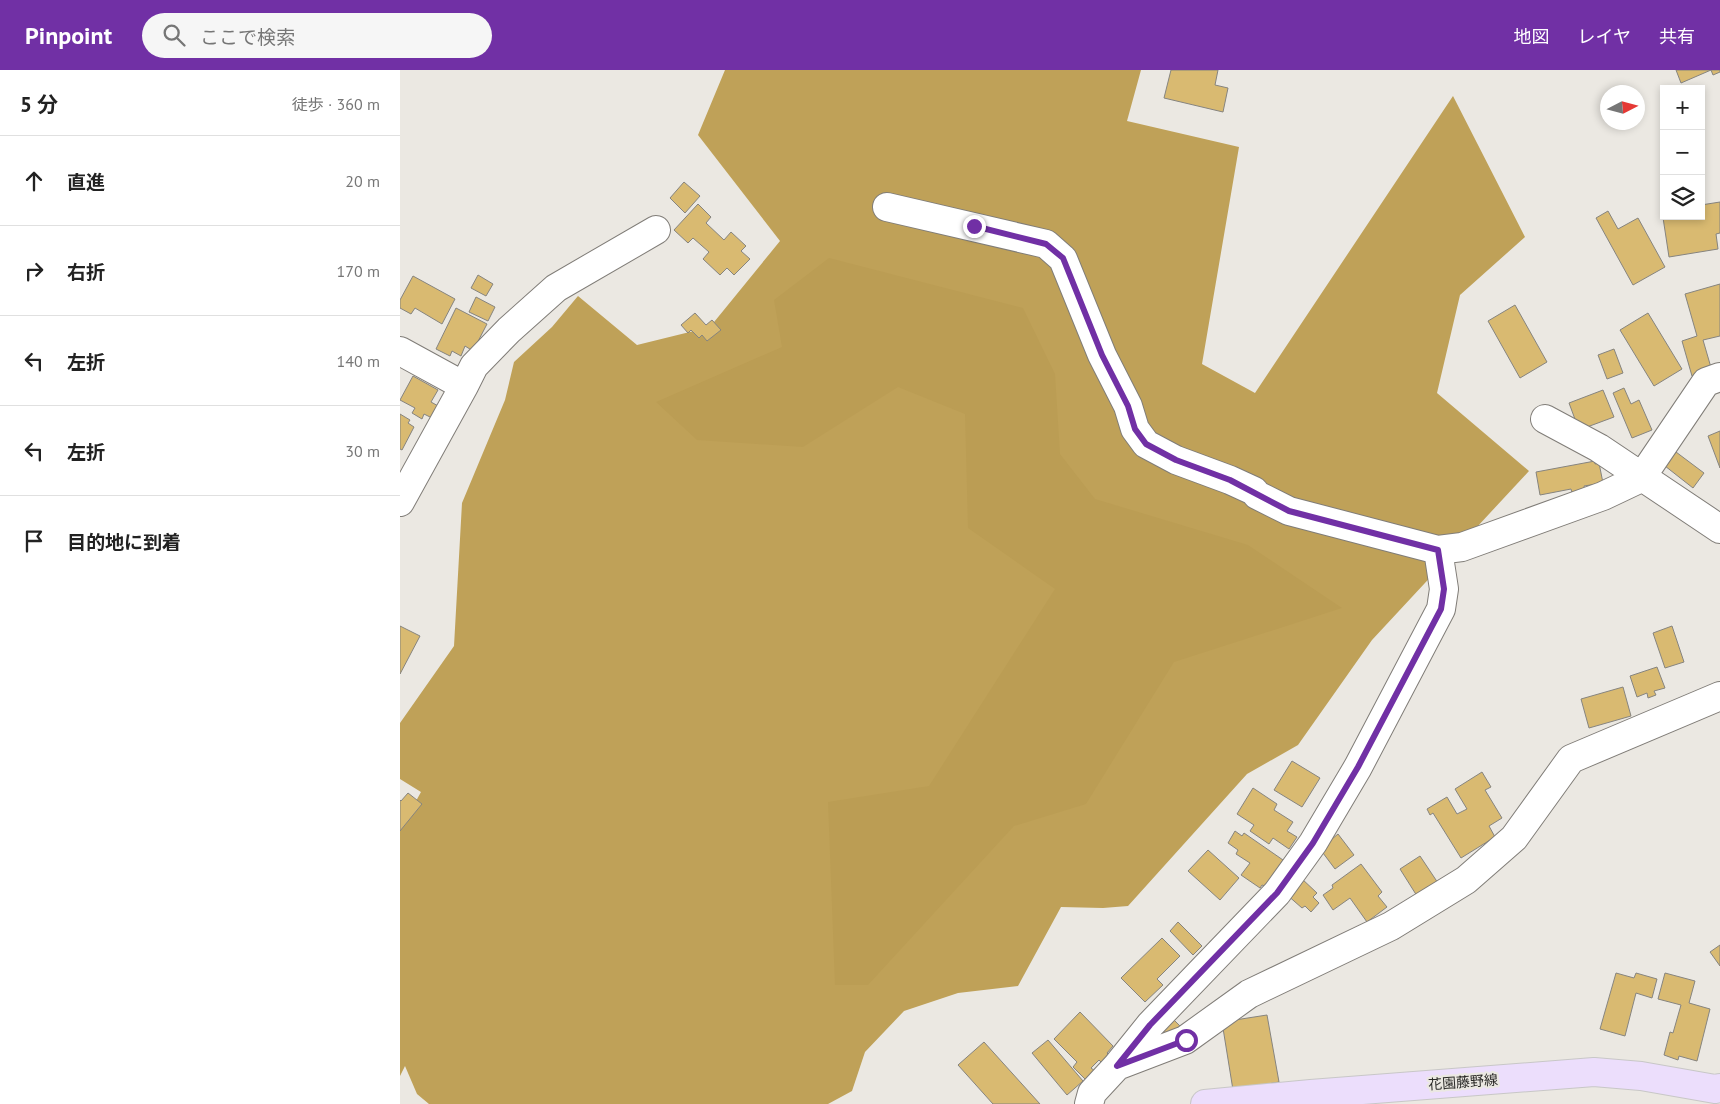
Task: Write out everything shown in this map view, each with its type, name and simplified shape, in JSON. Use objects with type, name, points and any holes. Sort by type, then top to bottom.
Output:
[{"type":"main road","name":"花園藤野線","points":[[1206,1104],[1594,1072],[1641,1076],[1716,1089],[1720,1088]]},
{"type":"street","points":[[887,207],[1046,244],[1063,258],[1102,355],[1128,406],[1135,429],[1146,444],[1176,460],[1230,480],[1289,511],[1438,550],[1462,547],[1603,496],[1641,478],[1706,382],[1720,377]]},
{"type":"street","points":[[400,502],[407,475],[464,386],[474,366],[509,330],[556,288],[656,230]]},
{"type":"street","points":[[400,351],[464,386]]},
{"type":"street","points":[[1545,420],[1599,448],[1641,478],[1720,529]]},
{"type":"street","points":[[1089,1104],[1092,1093],[1150,1025],[1277,893],[1313,843],[1358,767],[1441,609],[1444,589],[1438,550]]},
{"type":"street","points":[[1117,1066],[1186,1040],[1249,994],[1391,926],[1466,880],[1514,838],[1571,759],[1720,696]]},
{"type":"shaded area","points":[[725,70],[1141,70],[1127,121],[1239,147],[1202,364],[1255,393],[1453,96],[1525,237],[1460,295],[1437,393],[1529,471],[1372,640],[1298,745],[1247,774],[1128,906],[1103,908],[1061,907],[1018,986],[958,993],[904,1011],[865,1052],[852,1091],[828,1104],[429,1104],[417,1094],[405,1066],[400,1076],[400,830],[421,792],[400,779],[400,723],[454,646],[462,503],[505,400],[514,362],[552,327],[578,296],[637,345],[710,327],[780,241],[698,135]]},
{"type":"shaded area","points":[[829,258],[1023,308],[1055,374],[1060,454],[1095,499],[1248,545],[1342,608],[1174,662],[1086,804],[1014,826],[868,985],[835,985],[828,802],[929,786],[1055,589],[968,528],[965,414],[898,387],[803,447],[697,440],[656,402],[782,347],[774,300]]},
{"type":"building","points":[[1171,70],[1218,70],[1215,85],[1228,88],[1223,112],[1164,98]]},
{"type":"building","points":[[1676,70],[1711,70],[1681,83]]},
{"type":"building","points":[[1711,70],[1720,70],[1720,72],[1713,75]]},
{"type":"building","points":[[684,182],[700,196],[685,213],[670,198]]},
{"type":"building","points":[[1720,202],[1720,233],[1716,234],[1718,249],[1669,257],[1663,220],[1705,220],[1705,204]]},
{"type":"building","points":[[698,204],[711,217],[706,223],[724,240],[731,232],[746,246],[741,251],[750,259],[734,275],[727,268],[720,275],[703,259],[709,252],[693,238],[688,243],[674,230]]},
{"type":"building","points":[[1608,211],[1618,229],[1638,218],[1665,267],[1633,285],[1596,218]]},
{"type":"building","points":[[478,275],[493,284],[486,296],[471,288]]},
{"type":"building","points":[[413,276],[455,299],[442,324],[415,308],[411,314],[400,308],[400,300]]},
{"type":"building","points":[[1720,284],[1720,336],[1703,340],[1712,371],[1692,376],[1682,341],[1697,336],[1685,294]]},
{"type":"building","points":[[476,297],[495,307],[488,321],[469,312]]},
{"type":"building","points":[[1515,305],[1547,362],[1520,378],[1488,321]]},
{"type":"building","points":[[456,308],[487,324],[473,351],[465,346],[461,356],[452,351],[450,356],[436,349]]},
{"type":"building","points":[[695,313],[706,325],[712,320],[721,330],[707,341],[702,335],[699,338],[691,330],[688,333],[681,325]]},
{"type":"building","points":[[1648,313],[1682,369],[1654,386],[1620,330]]},
{"type":"building","points":[[1614,349],[1623,373],[1607,379],[1598,355]]},
{"type":"building","points":[[413,376],[438,390],[431,402],[440,407],[434,419],[424,414],[422,419],[412,413],[415,408],[400,400]]},
{"type":"building","points":[[1624,388],[1631,404],[1639,400],[1652,430],[1632,438],[1613,393]]},
{"type":"building","points":[[1603,390],[1614,417],[1579,430],[1569,403]]},
{"type":"building","points":[[400,414],[410,420],[408,423],[414,427],[402,450],[400,449]]},
{"type":"building","points":[[1720,431],[1720,468],[1708,436]]},
{"type":"building","points":[[1676,452],[1704,473],[1693,488],[1665,466]]},
{"type":"building","points":[[1595,461],[1595,464],[1599,463],[1603,483],[1584,486],[1585,490],[1572,493],[1571,489],[1540,495],[1536,472]]},
{"type":"building","points":[[400,626],[420,636],[400,674]]},
{"type":"building","points":[[1672,626],[1684,662],[1665,668],[1653,633]]},
{"type":"building","points":[[1657,667],[1665,688],[1654,691],[1656,695],[1648,698],[1647,693],[1637,697],[1630,676]]},
{"type":"building","points":[[1623,687],[1631,716],[1589,728],[1581,699]]},
{"type":"building","points":[[1292,761],[1320,778],[1302,807],[1274,790]]},
{"type":"building","points":[[1482,772],[1491,787],[1485,790],[1502,818],[1489,826],[1495,837],[1461,858],[1433,813],[1430,815],[1427,809],[1447,797],[1457,814],[1467,809],[1455,789]]},
{"type":"building","points":[[1253,788],[1277,804],[1274,810],[1293,822],[1287,831],[1297,837],[1289,849],[1273,838],[1269,844],[1250,831],[1254,825],[1237,814]]},
{"type":"building","points":[[408,793],[422,804],[400,831],[400,800]]},
{"type":"building","points":[[1235,831],[1242,836],[1244,833],[1283,860],[1265,886],[1262,885],[1260,888],[1241,875],[1250,863],[1236,854],[1238,850],[1228,843]]},
{"type":"building","points":[[1338,834],[1354,855],[1335,869],[1320,849]]},
{"type":"building","points":[[1208,850],[1239,878],[1220,900],[1188,871]]},
{"type":"building","points":[[1420,856],[1438,883],[1417,896],[1400,869]]},
{"type":"building","points":[[1361,864],[1382,892],[1378,896],[1387,907],[1367,922],[1350,898],[1333,910],[1323,895],[1333,888],[1332,885]]},
{"type":"building","points":[[1301,878],[1317,893],[1313,897],[1319,903],[1311,912],[1305,906],[1302,908],[1286,894]]},
{"type":"building","points":[[1178,922],[1202,946],[1193,955],[1170,931]]},
{"type":"building","points":[[1162,938],[1180,956],[1157,979],[1163,985],[1145,1002],[1121,978]]},
{"type":"building","points":[[1720,945],[1720,966],[1710,952]]},
{"type":"building","points":[[1616,973],[1634,978],[1636,973],[1657,979],[1652,998],[1636,993],[1625,1036],[1600,1029]]},
{"type":"building","points":[[1665,973],[1695,981],[1689,1003],[1710,1009],[1697,1061],[1679,1056],[1678,1060],[1664,1055],[1670,1032],[1673,1033],[1681,1005],[1658,999]]},
{"type":"building","points":[[1080,1012],[1113,1046],[1107,1053],[1110,1056],[1102,1063],[1099,1060],[1091,1068],[1095,1071],[1086,1080],[1073,1067],[1077,1062],[1054,1039]]},
{"type":"building","points":[[1169,1015],[1180,1026],[1171,1035],[1164,1037],[1156,1029]]},
{"type":"building","points":[[1267,1015],[1279,1082],[1233,1090],[1222,1022]]},
{"type":"building","points":[[1048,1040],[1083,1081],[1067,1095],[1032,1053]]},
{"type":"building","points":[[984,1042],[1040,1104],[993,1104],[958,1065]]},
{"type":"route","points":[[974,226],[1046,244],[1063,258],[1102,355],[1128,406],[1135,429],[1146,444],[1176,460],[1254,491],[1257,495],[1289,511],[1438,550],[1444,589],[1441,609],[1358,767],[1313,843],[1277,893],[1150,1025],[1117,1066],[1186,1040]]}]
